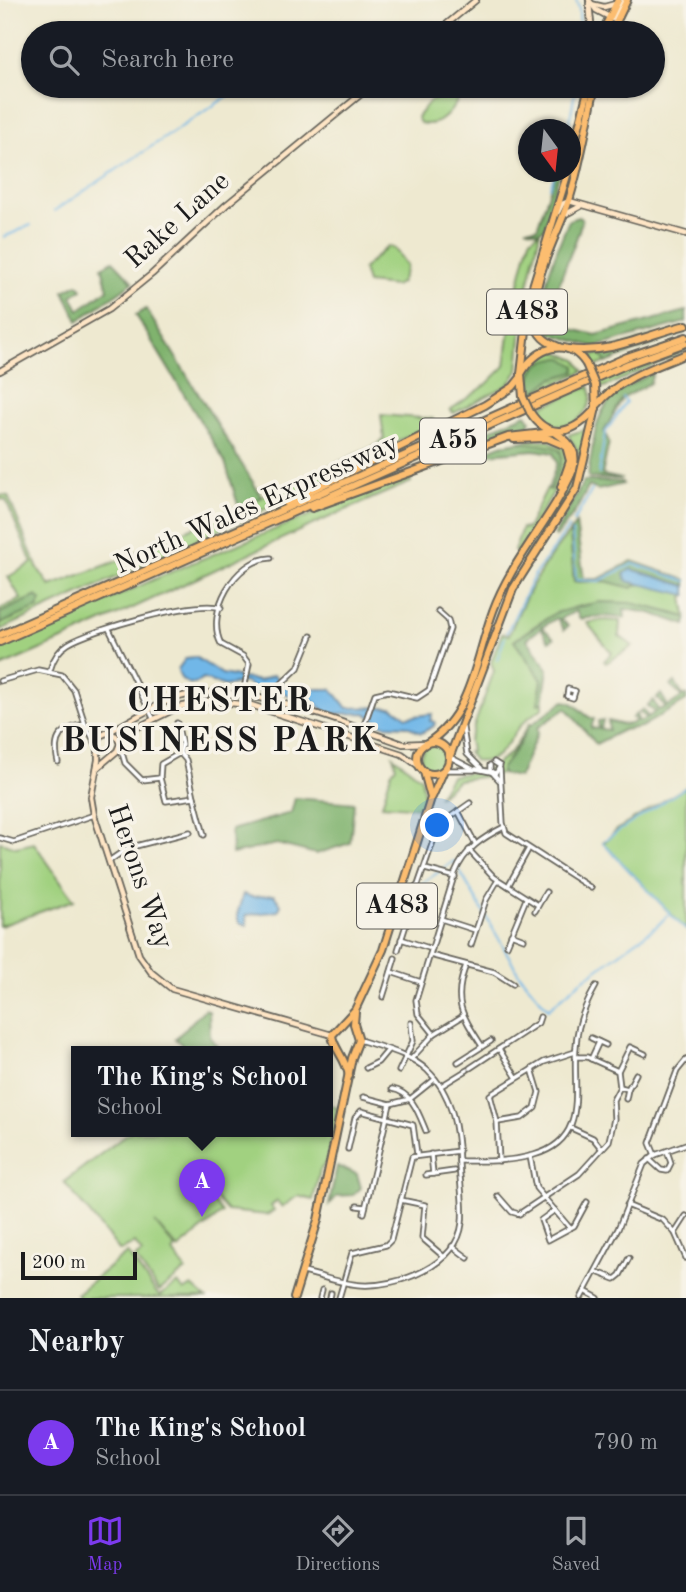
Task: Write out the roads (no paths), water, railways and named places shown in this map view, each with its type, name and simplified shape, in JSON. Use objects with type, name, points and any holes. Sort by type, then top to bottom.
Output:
[{"type":"highway","points":[[613,19],[625,0]]},
{"type":"highway","points":[[613,19],[616,2]]},
{"type":"highway","points":[[581,119],[586,98]]},
{"type":"highway","name":"A483","points":[[559,347],[540,336],[535,319],[540,284],[569,201],[592,98]]},
{"type":"highway","name":"A483","points":[[521,376],[530,296],[565,182]]},
{"type":"highway","points":[[169,560],[506,393],[537,353],[559,347],[593,351],[608,349],[686,325]]},
{"type":"highway","name":"North Wales Expressway","points":[[0,635],[616,363],[686,337]]},
{"type":"highway","name":"North Wales Expressway","points":[[0,642],[628,364],[686,343]]},
{"type":"highway","points":[[422,770],[434,775],[445,770],[513,589],[577,488],[596,407],[595,385],[586,364],[568,349]]},
{"type":"highway","points":[[222,544],[345,495],[515,435],[578,427],[607,393],[686,354]]},
{"type":"highway","points":[[431,798],[417,754],[426,743],[444,731],[459,710],[500,593],[559,496],[575,461],[572,446],[540,424],[530,412],[523,397],[521,376]]},
{"type":"highway","points":[[474,450],[527,437],[547,438],[561,443],[568,451],[570,461],[559,496]]},
{"type":"highway","points":[[426,743],[443,745],[450,757]]},
{"type":"highway","name":"A483","points":[[332,1035],[355,1010],[383,950],[431,798],[445,770]]},
{"type":"highway","name":"A483","points":[[355,1010],[358,1043]]},
{"type":"highway","points":[[340,1026],[355,1029]]},
{"type":"highway","points":[[332,1035],[333,1043],[341,1051],[349,1076]]},
{"type":"highway","points":[[341,1051],[349,1052],[358,1043]]},
{"type":"highway","points":[[294,1298],[318,1220],[358,1043]]},
{"type":"street","points":[[451,21],[476,0]]},
{"type":"street","points":[[589,1],[613,19]]},
{"type":"street","points":[[589,1],[604,7],[616,2]]},
{"type":"street","points":[[589,1],[591,21]]},
{"type":"street","name":"Rake Lane","points":[[0,371],[109,309],[152,274],[226,205],[356,98]]},
{"type":"street","points":[[553,220],[562,204],[569,201],[642,219],[686,234]]},
{"type":"street","points":[[562,216],[582,205]]},
{"type":"street","points":[[243,694],[248,672],[246,660],[225,649],[216,636],[221,608],[239,572],[250,563],[271,558]]},
{"type":"street","points":[[50,670],[54,658],[65,646],[108,628],[183,608],[207,604],[221,608]]},
{"type":"street","points":[[359,740],[375,694],[384,691],[411,698],[427,692],[450,629],[448,620],[438,611]]},
{"type":"street","points":[[108,628],[153,718]]},
{"type":"street","points":[[271,711],[276,692],[282,682],[298,667],[311,636]]},
{"type":"street","points":[[0,681],[38,670],[50,670],[62,675],[72,685],[86,726],[98,747],[125,762],[142,780],[160,778]]},
{"type":"street","points":[[98,747],[105,734],[149,710],[179,697],[197,694],[243,694],[403,744],[426,743]]},
{"type":"street","points":[[120,745],[134,729],[179,706],[209,701],[237,702],[402,754],[422,770]]},
{"type":"street","points":[[177,723],[182,745],[180,754],[161,764],[160,778],[166,801],[194,797]]},
{"type":"street","points":[[58,762],[54,746],[57,737],[65,729],[86,726],[115,735],[125,762]]},
{"type":"street","points":[[463,726],[467,754],[478,769],[493,773],[500,769]]},
{"type":"street","name":"Herons Way","points":[[97,768],[120,745]]},
{"type":"street","name":"Herons Way","points":[[98,747],[91,797],[94,815],[139,954],[162,982],[194,996],[332,1035]]},
{"type":"street","points":[[180,754],[186,760],[204,835]]},
{"type":"street","points":[[445,770],[474,770],[450,757]]},
{"type":"street","points":[[500,769],[492,764],[493,773],[500,782]]},
{"type":"street","points":[[500,769],[504,827],[511,838],[583,880],[591,888]]},
{"type":"street","points":[[450,817],[470,803]]},
{"type":"street","points":[[458,811],[475,843]]},
{"type":"street","points":[[0,838],[14,842],[94,815]]},
{"type":"street","points":[[434,1034],[422,1020],[416,1007],[421,982],[455,877],[475,843],[504,827]]},
{"type":"street","points":[[413,890],[425,869],[437,830]]},
{"type":"street","points":[[109,861],[128,848],[190,832]]},
{"type":"street","points":[[469,850],[498,880],[538,905]]},
{"type":"street","points":[[508,886],[528,850]]},
{"type":"street","points":[[425,869],[455,877]]},
{"type":"street","points":[[471,945],[498,880]]},
{"type":"street","points":[[535,911],[545,892]]},
{"type":"street","points":[[507,945],[526,899]]},
{"type":"street","points":[[442,919],[475,930]]},
{"type":"street","points":[[398,950],[406,925]]},
{"type":"street","points":[[511,934],[524,939]]},
{"type":"street","points":[[401,939],[432,949]]},
{"type":"street","points":[[430,955],[494,972],[513,984]]},
{"type":"street","points":[[383,997],[395,958]]},
{"type":"street","points":[[466,965],[458,991],[463,1016],[482,1046]]},
{"type":"street","points":[[391,972],[421,982]]},
{"type":"street","points":[[459,1161],[499,1161],[530,1156],[552,1148],[571,1128],[577,1104],[574,1082],[579,1021],[596,986]]},
{"type":"street","points":[[412,1059],[434,1034],[463,1016]]},
{"type":"street","points":[[441,1086],[538,1023],[540,1017]]},
{"type":"street","points":[[399,1072],[414,1037],[411,1023]]},
{"type":"street","points":[[591,1038],[606,1045]]},
{"type":"street","points":[[458,1062],[491,1041]]},
{"type":"street","points":[[591,1059],[599,1041]]},
{"type":"street","points":[[301,1272],[372,1285],[405,1279],[443,1256],[452,1246],[462,1223],[459,1151],[452,1109],[441,1086],[405,1055],[358,1043]]},
{"type":"street","points":[[498,1196],[516,1214],[569,1182],[609,1141],[612,1132],[613,1100],[620,1087],[618,1071],[630,1047],[645,1054]]},
{"type":"street","points":[[499,1049],[517,1078]]},
{"type":"street","points":[[366,1068],[378,1062],[388,1050]]},
{"type":"street","points":[[490,1095],[544,1062],[575,1052]]},
{"type":"street","points":[[577,1058],[591,1059],[618,1071]]},
{"type":"street","points":[[655,1155],[650,1143],[677,1071],[686,1060]]},
{"type":"street","points":[[497,1122],[522,1118],[535,1108],[538,1092],[532,1069]]},
{"type":"street","points":[[626,1099],[636,1074]]},
{"type":"street","points":[[363,1097],[390,1104],[410,1099],[435,1079]]},
{"type":"street","points":[[620,1087],[628,1089]]},
{"type":"street","points":[[392,1089],[402,1091],[410,1099],[426,1131]]},
{"type":"street","points":[[486,1090],[490,1095],[497,1122],[499,1161]]},
{"type":"street","points":[[357,1206],[364,1210],[390,1104]]},
{"type":"street","points":[[348,1149],[355,1118],[360,1109],[414,1125],[417,1154]]},
{"type":"street","points":[[571,1128],[593,1138],[601,1148]]},
{"type":"street","points":[[581,1298],[597,1272],[640,1171],[655,1155],[686,1144]]},
{"type":"street","points":[[339,1298],[352,1253],[389,1243],[411,1159],[417,1154],[459,1151]]},
{"type":"street","points":[[649,1159],[661,1170],[667,1171],[671,1163],[667,1151]]},
{"type":"street","points":[[431,1154],[433,1174]]},
{"type":"street","points":[[530,1156],[533,1182],[569,1227]]},
{"type":"street","points":[[426,1175],[454,1171]]},
{"type":"street","points":[[401,1200],[425,1205],[422,1238],[443,1256]]},
{"type":"street","points":[[555,1210],[541,1220],[548,1240],[579,1219],[587,1202]]},
{"type":"street","points":[[627,1205],[663,1220],[675,1233],[686,1258]]},
{"type":"street","points":[[675,1233],[686,1216]]},
{"type":"street","points":[[452,1246],[468,1258]]},
{"type":"street","points":[[597,1272],[615,1279],[629,1258]]},
{"type":"street","points":[[320,1298],[322,1290]]},
{"type":"street","points":[[585,1291],[598,1298]]},
{"type":"water","points":[[631,569],[686,586],[686,595],[627,581],[624,574]]},
{"type":"water","points":[[195,657],[222,674],[259,681],[273,675],[290,689],[302,684],[315,689],[332,689],[347,708],[392,707],[407,717],[432,714],[430,721],[435,722],[434,726],[421,733],[408,726],[384,725],[365,713],[329,714],[305,695],[290,696],[275,688],[261,692],[244,682],[225,686],[203,679],[187,683],[181,678],[178,669],[186,658]]},
{"type":"water","points":[[243,894],[252,897],[274,895],[281,905],[278,911],[246,915],[247,925],[239,923],[237,915]]},
{"type":"waterway","points":[[576,0],[580,21]]},
{"type":"waterway","points":[[54,211],[225,98]]},
{"type":"waterway","points":[[570,119],[574,98]]},
{"type":"waterway","points":[[550,187],[552,182]]},
{"type":"waterway","points":[[4,237],[31,225]]},
{"type":"waterway","points":[[599,474],[605,433],[626,402],[623,398]]},
{"type":"waterway","points":[[574,521],[592,490]]},
{"type":"waterway","points":[[507,632],[535,574],[569,527]]},
{"type":"waterway","points":[[572,532],[576,580],[599,581],[633,564],[686,581]]},
{"type":"waterway","points":[[497,660],[505,637]]},
{"type":"waterway","points":[[605,840],[686,787]]},
{"type":"waterway","points":[[420,885],[454,861],[519,974],[548,1009],[657,926],[670,913],[603,843]]},
{"type":"waterway","points":[[670,914],[686,930]]},
{"type":"place","name":"The King's School","points":[[202,1217]]},
{"type":"district","name":"CHESTER BUSINESS PARK","points":[[220,721]]}]
